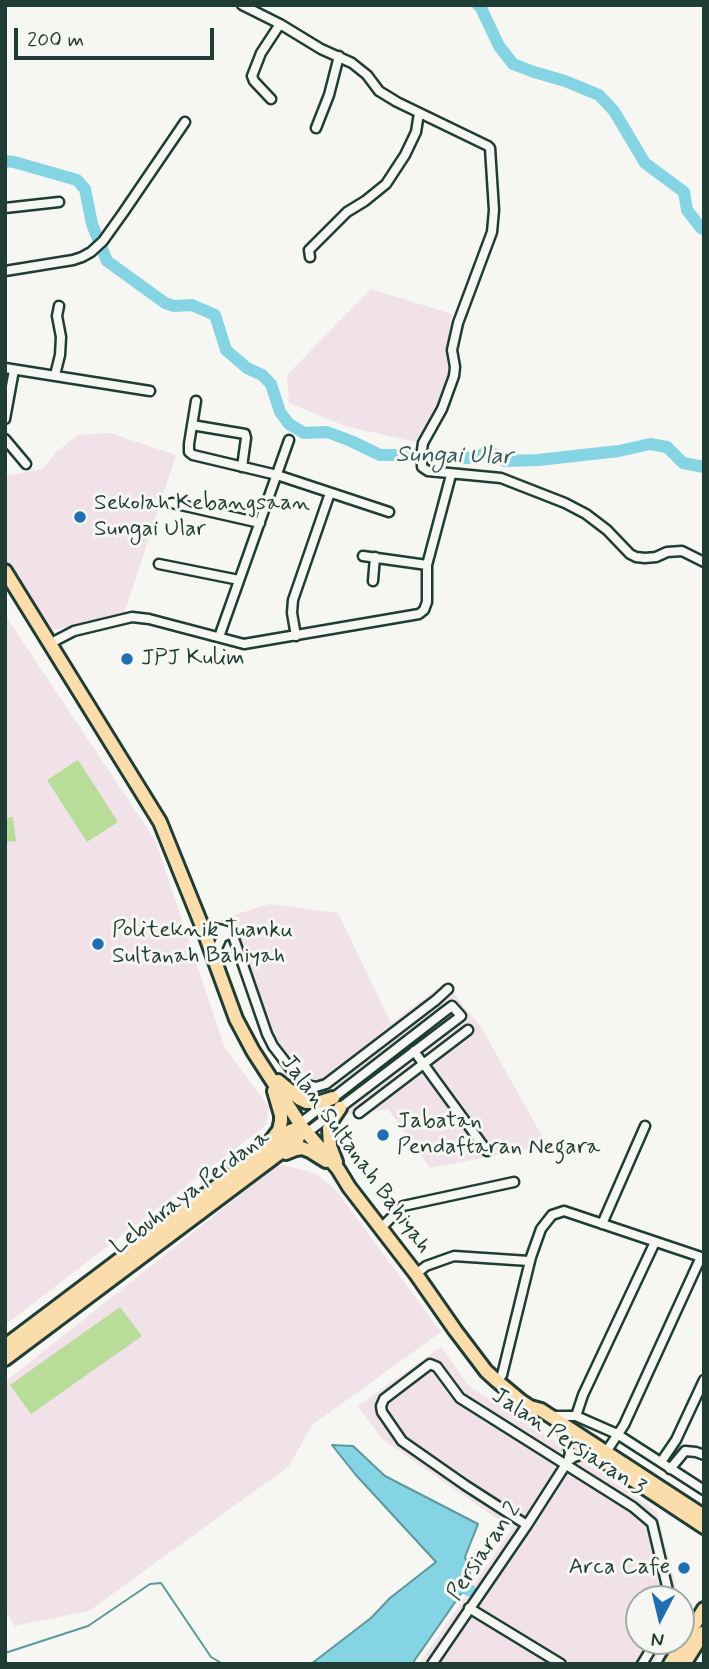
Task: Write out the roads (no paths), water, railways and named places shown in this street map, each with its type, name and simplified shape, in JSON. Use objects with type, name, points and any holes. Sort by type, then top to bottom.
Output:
[{"type":"main road","name":"Jalan Sultanah Bahiyah","points":[[5,571],[160,822],[236,1019],[299,1131],[338,1169],[479,1361],[497,1381],[563,1433],[704,1516]]},
{"type":"main road","points":[[267,1072],[306,1102],[336,1103],[329,1137],[338,1169]]},
{"type":"main road","points":[[259,1162],[281,1121],[267,1072]]},
{"type":"main road","name":"Lebuhraya Perdana","points":[[5,1346],[174,1218],[259,1162],[299,1131]]},
{"type":"main road","points":[[259,1162],[302,1148],[338,1169]]},
{"type":"main road","name":"Lebuhraya Perdana","points":[[5,1359],[248,1175],[259,1162]]},
{"type":"main road","points":[[151,1248],[174,1218],[193,1210],[227,1185],[248,1175]]},
{"type":"main road","name":"Jalan Sultanah Bahiyah","points":[[530,1406],[541,1409],[704,1527]]},
{"type":"main road","points":[[670,1664],[704,1609]]},
{"type":"main road","points":[[684,1664],[704,1632]]},
{"type":"street","points":[[242,5],[352,63],[367,75],[379,91],[488,146],[491,152],[494,210],[492,232],[458,323],[452,350],[453,376],[446,400],[426,437],[422,450],[422,467],[428,471],[451,475],[501,478],[565,503],[607,530],[636,557],[656,557],[667,552],[682,551],[704,562]]},
{"type":"street","points":[[271,99],[254,81],[253,76],[261,53],[280,24]]},
{"type":"street","points":[[316,128],[329,95],[339,57]]},
{"type":"street","points":[[310,257],[309,250],[346,212],[386,184],[416,132],[419,113]]},
{"type":"street","points":[[5,271],[73,260],[91,252],[103,241],[185,122]]},
{"type":"street","points":[[5,208],[59,202]]},
{"type":"street","points":[[55,375],[60,355],[61,337],[57,316],[59,306]]},
{"type":"street","points":[[5,419],[10,369],[150,391]]},
{"type":"street","points":[[196,401],[189,452],[192,455],[277,475],[388,512]]},
{"type":"street","points":[[192,425],[245,434],[242,467]]},
{"type":"street","points":[[5,439],[26,464]]},
{"type":"street","points":[[219,637],[289,440]]},
{"type":"street","points":[[49,644],[74,631],[132,617],[244,644],[419,614],[424,611],[427,602],[427,565],[451,475]]},
{"type":"street","points":[[296,636],[293,600],[330,493]]},
{"type":"street","points":[[172,503],[260,523]]},
{"type":"street","points":[[363,556],[427,565]]},
{"type":"street","points":[[373,581],[375,558]]},
{"type":"street","points":[[159,564],[239,580]]},
{"type":"street","points":[[202,926],[232,933]]},
{"type":"street","points":[[215,963],[222,937],[232,933]]},
{"type":"street","points":[[232,933],[267,1034],[300,1081],[307,1085],[316,1087],[326,1084],[448,989]]},
{"type":"street","points":[[436,1000],[444,1012]]},
{"type":"street","points":[[299,1131],[452,1006],[461,1016],[336,1103]]},
{"type":"street","points":[[359,1113],[468,1030]]},
{"type":"street","points":[[414,1051],[486,1152]]},
{"type":"street","points":[[601,1224],[645,1126]]},
{"type":"street","points":[[381,1228],[403,1206],[513,1182]]},
{"type":"street","points":[[497,1381],[502,1375],[529,1261],[541,1229],[552,1215],[564,1211],[702,1258],[624,1425],[601,1454],[583,1454],[567,1463]]},
{"type":"street","points":[[576,1416],[583,1395],[655,1242]]},
{"type":"street","points":[[416,1274],[426,1266],[454,1256],[529,1261]]},
{"type":"street","name":"Jalan Persiaran 3","points":[[527,1525],[402,1441],[382,1412],[384,1399],[430,1364],[437,1367],[460,1398],[567,1463],[639,1511],[652,1523],[667,1585]]},
{"type":"street","points":[[660,1462],[676,1440],[704,1380]]},
{"type":"street","points":[[551,1416],[576,1416],[617,1434],[704,1490]]},
{"type":"street","points":[[563,1433],[570,1453],[567,1463]]},
{"type":"street","points":[[670,1469],[685,1451],[704,1455]]},
{"type":"street","name":"Persiaran 2","points":[[437,1662],[469,1608],[567,1463]]},
{"type":"street","points":[[469,1608],[561,1664]]},
{"type":"water","points":[[332,1445],[353,1446],[385,1476],[478,1524],[465,1557],[470,1573],[465,1588],[412,1664],[311,1664],[371,1618],[390,1598],[436,1562]]},
{"type":"waterway","points":[[478,5],[499,46],[513,64],[599,95],[614,111],[645,163],[684,192],[687,210],[704,229]]},
{"type":"waterway","name":"Sungai Ular","points":[[5,161],[77,180],[85,189],[92,224],[107,261],[165,303],[174,306],[192,305],[215,315],[226,350],[271,384],[280,412],[289,424],[304,433],[327,432],[380,455],[466,458],[494,454],[505,461],[619,451],[650,444],[667,447],[683,463],[704,467]]},
{"type":"waterway","points":[[452,1582],[471,1591]]},
{"type":"waterway","points":[[5,1653],[88,1626],[150,1584],[161,1583],[211,1657],[223,1664]]},
{"type":"place","name":"Sekolah Kebangsaan Sungai Ular","points":[[80,517]]},
{"type":"place","name":"JPJ Kulim","points":[[127,659]]},
{"type":"place","name":"Politeknik Tuanku Sultanah Bahiyah","points":[[98,944]]},
{"type":"place","name":"Jabatan Pendaftaran Negara","points":[[383,1135]]},
{"type":"place","name":"Arca Cafe","points":[[684,1568]]}]
